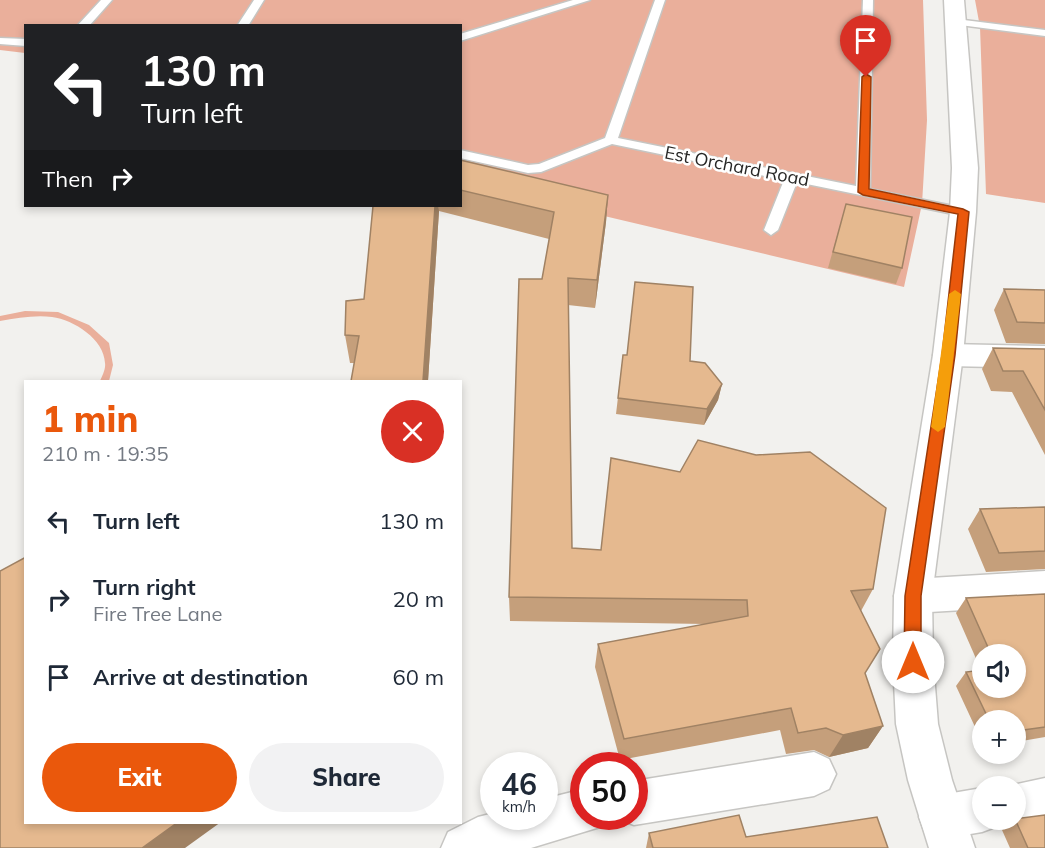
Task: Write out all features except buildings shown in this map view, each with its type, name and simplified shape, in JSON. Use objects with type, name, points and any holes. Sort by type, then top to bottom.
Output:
[{"type":"main road","points":[[955,19],[965,168],[963,212],[948,355],[913,596],[913,662],[917,724],[958,825]]},
{"type":"main road","points":[[948,355],[1045,357]]},
{"type":"main road","points":[[913,596],[1045,588]]},
{"type":"main road","points":[[648,801],[814,774]]},
{"type":"main road","points":[[1026,803],[1045,800]]},
{"type":"main road","points":[[464,848],[478,840],[570,816]]},
{"type":"lane","points":[[84,24],[107,0]]},
{"type":"lane","points":[[243,24],[259,0]]},
{"type":"lane","points":[[462,37],[585,0]]},
{"type":"lane","points":[[462,154],[528,169],[541,168],[610,140],[660,0]]},
{"type":"lane","points":[[863,192],[868,0]]},
{"type":"lane","points":[[955,19],[1045,33]]},
{"type":"lane","points":[[955,19],[1045,46]]},
{"type":"lane","points":[[0,41],[24,43]]},
{"type":"lane","name":"Est Orchard Road","points":[[610,140],[963,212]]},
{"type":"lane","points":[[771,230],[792,177]]},
{"type":"shaded area","points":[[0,0],[923,0],[927,120],[922,204],[904,287],[462,182],[462,24],[24,24],[24,53],[0,50]]},
{"type":"shaded area","points":[[975,0],[1045,0],[1045,203],[986,194],[980,27]]},
{"type":"shaded area","points":[[25,311],[58,312],[89,325],[109,343],[113,365],[109,380],[100,380],[105,365],[99,346],[94,339],[78,327],[61,319],[46,316],[0,321],[0,316]]},
{"type":"slow traffic","points":[[938,427],[955,294]]},
{"type":"route","points":[[866,77],[863,192],[963,212],[948,355],[913,596],[913,662]]}]
